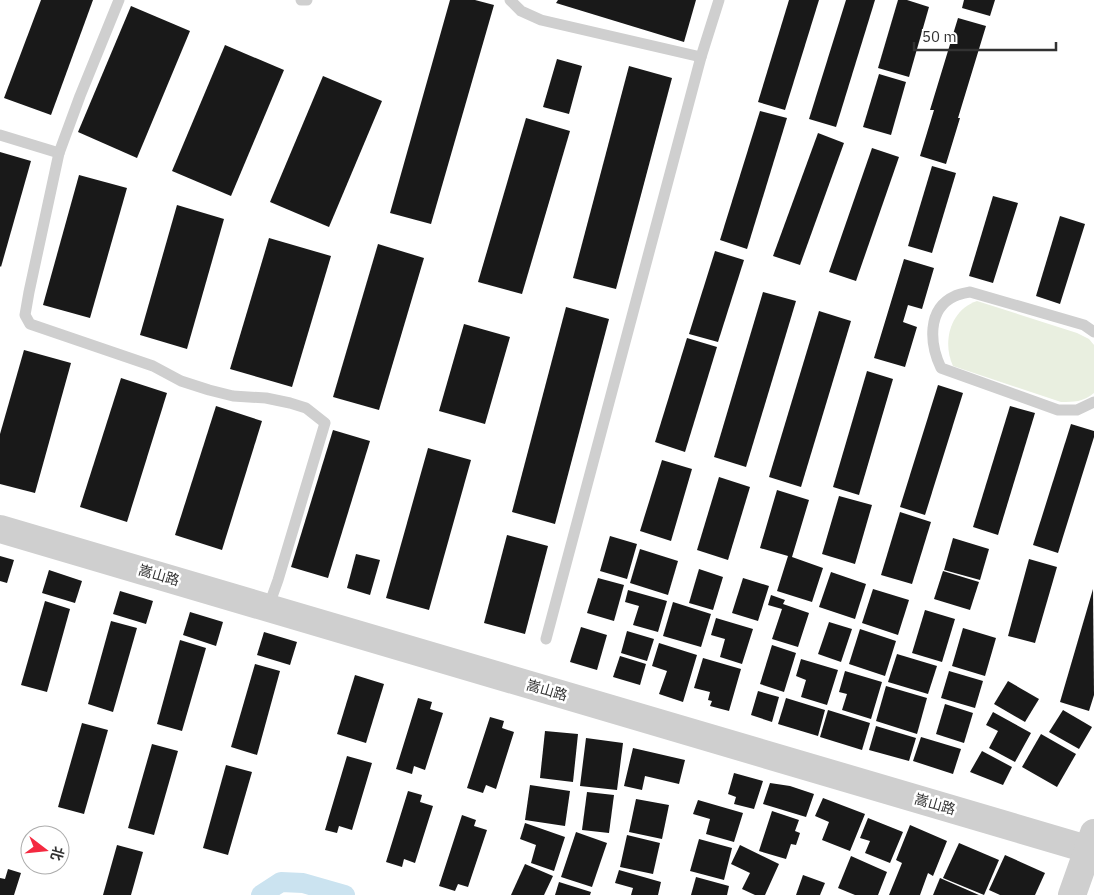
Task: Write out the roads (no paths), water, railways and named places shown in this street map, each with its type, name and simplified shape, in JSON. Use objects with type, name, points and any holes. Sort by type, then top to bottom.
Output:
[{"type":"street","name":"嵩山路","points":[[0,529],[268,608],[1092,844]]},
{"type":"street","points":[[1072,895],[1092,844]]},
{"type":"lane","points":[[119,0],[59,153],[25,314],[30,324],[153,366],[182,381],[209,390],[248,398],[266,398],[306,408],[324,423],[268,608]]},
{"type":"lane","points":[[301,0],[307,0]]},
{"type":"lane","points":[[510,0],[521,11],[541,20],[701,57]]},
{"type":"lane","points":[[546,639],[701,57],[719,0]]},
{"type":"lane","points":[[0,135],[59,153]]},
{"type":"lane","points":[[1094,332],[1084,325],[970,292],[954,296],[940,308],[934,321],[932,340],[935,356],[941,368],[1058,410],[1078,410],[1094,402]]},
{"type":"waterway","points":[[261,895],[281,882],[303,883],[345,895]]}]
